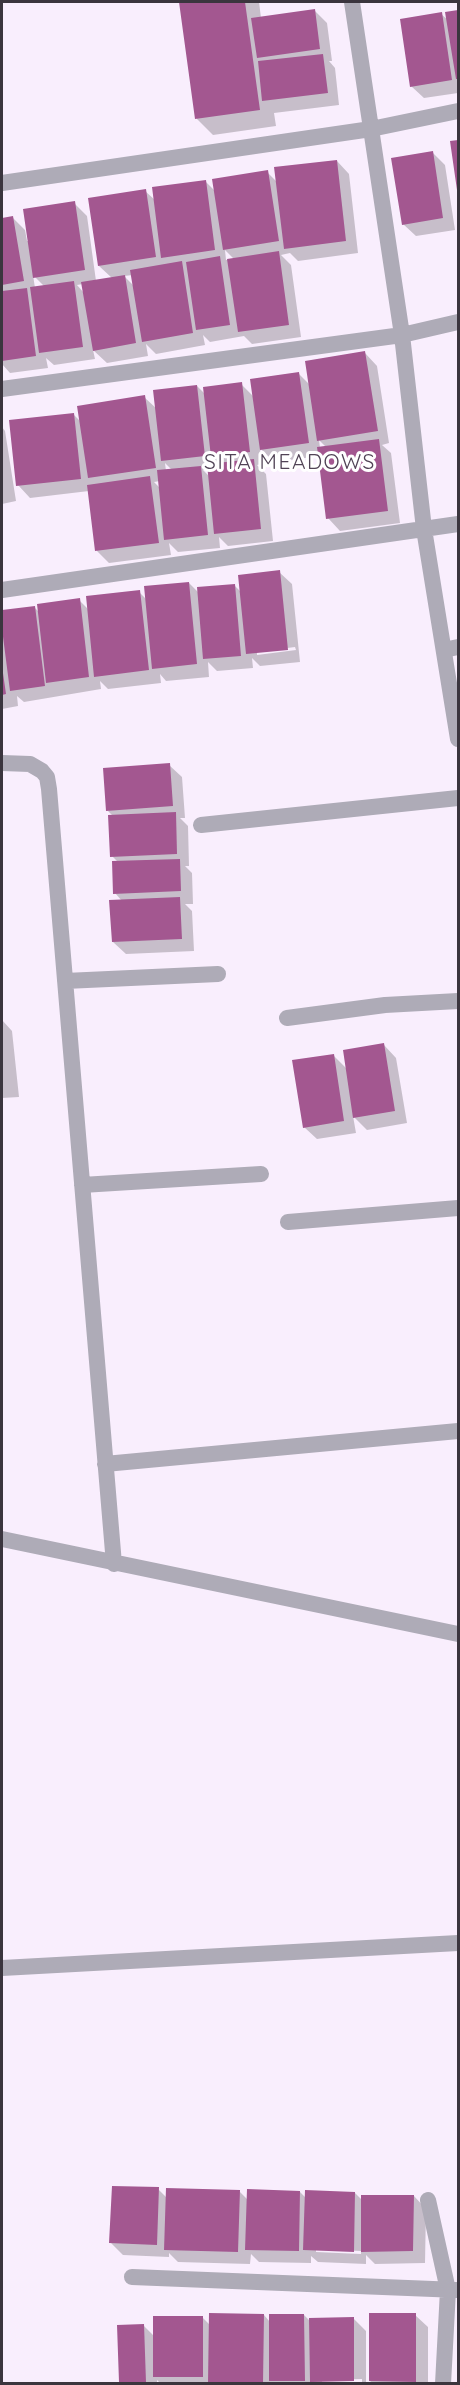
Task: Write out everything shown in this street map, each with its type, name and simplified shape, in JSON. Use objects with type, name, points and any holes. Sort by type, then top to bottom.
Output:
[{"type":"street","points":[[352,2],[402,335],[424,529],[451,648],[459,739]]},
{"type":"street","points":[[2,183],[371,129],[459,111]]},
{"type":"street","points":[[2,389],[402,335],[459,322]]},
{"type":"street","points":[[2,590],[459,524]]},
{"type":"street","points":[[2,763],[30,764],[47,777],[114,1564]]},
{"type":"street","points":[[201,825],[459,798]]},
{"type":"street","points":[[65,981],[219,974]]},
{"type":"street","points":[[286,1018],[385,1005],[459,1001]]},
{"type":"street","points":[[82,1185],[261,1174]]},
{"type":"street","points":[[288,1222],[459,1208]]},
{"type":"street","points":[[105,1464],[459,1431]]},
{"type":"street","points":[[2,1539],[459,1635]]},
{"type":"street","points":[[2,1968],[459,1943]]},
{"type":"street","points":[[428,2200],[453,2290],[444,2384]]},
{"type":"street","points":[[132,2277],[453,2290]]},
{"type":"building","points":[[179,2],[245,2],[260,110],[195,119]]},
{"type":"building","points":[[315,9],[320,49],[257,58],[251,18]]},
{"type":"building","points":[[458,10],[458,79],[456,79],[445,12]]},
{"type":"building","points":[[442,12],[452,80],[410,87],[400,19]]},
{"type":"building","points":[[323,54],[328,93],[262,101],[258,61]]},
{"type":"building","points":[[458,140],[458,190],[457,190],[450,141]]},
{"type":"building","points":[[433,151],[443,218],[402,225],[391,158]]},
{"type":"building","points":[[337,160],[346,241],[284,249],[274,167]]},
{"type":"building","points":[[268,170],[279,241],[223,250],[212,179]]},
{"type":"building","points":[[206,180],[215,250],[161,258],[152,187]]},
{"type":"building","points":[[146,189],[156,257],[98,266],[88,198]]},
{"type":"building","points":[[75,201],[85,270],[33,278],[23,209]]},
{"type":"building","points":[[13,216],[24,281],[2,285],[2,218]]},
{"type":"building","points":[[279,251],[289,325],[238,332],[227,259]]},
{"type":"building","points":[[220,256],[230,325],[196,330],[186,262]]},
{"type":"building","points":[[182,261],[193,333],[142,342],[130,270]]},
{"type":"building","points":[[125,275],[136,343],[93,351],[81,282]]},
{"type":"building","points":[[74,281],[83,347],[39,353],[30,287]]},
{"type":"building","points":[[27,288],[36,356],[2,361],[2,291]]},
{"type":"building","points":[[365,351],[378,431],[317,441],[305,361]]},
{"type":"building","points":[[299,372],[309,443],[260,450],[250,379]]},
{"type":"building","points":[[242,382],[250,452],[211,457],[203,387]]},
{"type":"building","points":[[197,385],[205,456],[161,461],[153,390]]},
{"type":"building","points":[[145,395],[156,468],[88,478],[77,406]]},
{"type":"building","points":[[74,413],[81,479],[16,486],[9,420]]},
{"type":"building","points":[[379,439],[388,511],[326,519],[317,447]]},
{"type":"building","points":[[254,459],[261,529],[214,534],[207,464]]},
{"type":"building","points":[[201,466],[208,535],[164,540],[157,470]]},
{"type":"building","points":[[150,476],[159,543],[95,551],[87,485]]},
{"type":"building","points":[[280,570],[288,650],[246,654],[238,575]]},
{"type":"building","points":[[189,582],[197,664],[152,669],[144,586]]},
{"type":"building","points":[[235,584],[241,656],[203,659],[197,587]]},
{"type":"building","points":[[140,590],[149,670],[94,677],[86,596]]},
{"type":"building","points":[[80,598],[89,677],[46,683],[37,604]]},
{"type":"building","points":[[35,606],[45,686],[10,691],[2,629],[2,610]]},
{"type":"building","points":[[2,666],[6,694],[2,695]]},
{"type":"building","points":[[170,763],[173,806],[106,811],[103,768]]},
{"type":"building","points":[[176,812],[177,854],[110,857],[108,815]]},
{"type":"building","points":[[180,859],[181,891],[113,894],[112,861]]},
{"type":"building","points":[[180,897],[182,939],[112,942],[109,900]]},
{"type":"building","points":[[384,1043],[395,1111],[353,1118],[343,1050]]},
{"type":"building","points":[[334,1054],[344,1121],[303,1128],[292,1060]]},
{"type":"building","points":[[112,2186],[159,2187],[157,2245],[109,2243]]},
{"type":"building","points":[[166,2188],[240,2190],[238,2252],[164,2250]]},
{"type":"building","points":[[247,2189],[300,2191],[299,2251],[245,2250]]},
{"type":"building","points":[[305,2190],[355,2192],[354,2252],[303,2250]]},
{"type":"building","points":[[361,2195],[414,2195],[413,2251],[361,2252]]},
{"type":"building","points":[[209,2313],[264,2314],[263,2384],[208,2383]]},
{"type":"building","points":[[369,2313],[416,2313],[416,2382],[369,2381]]},
{"type":"building","points":[[269,2314],[304,2314],[305,2381],[269,2381]]},
{"type":"building","points":[[153,2316],[203,2316],[203,2377],[153,2377]]},
{"type":"building","points":[[354,2317],[354,2381],[310,2382],[309,2318]]},
{"type":"building","points":[[144,2324],[146,2382],[119,2382],[117,2325]]},
{"type":"district","name":"SITA MEADOWS","points":[[290,463]]}]
